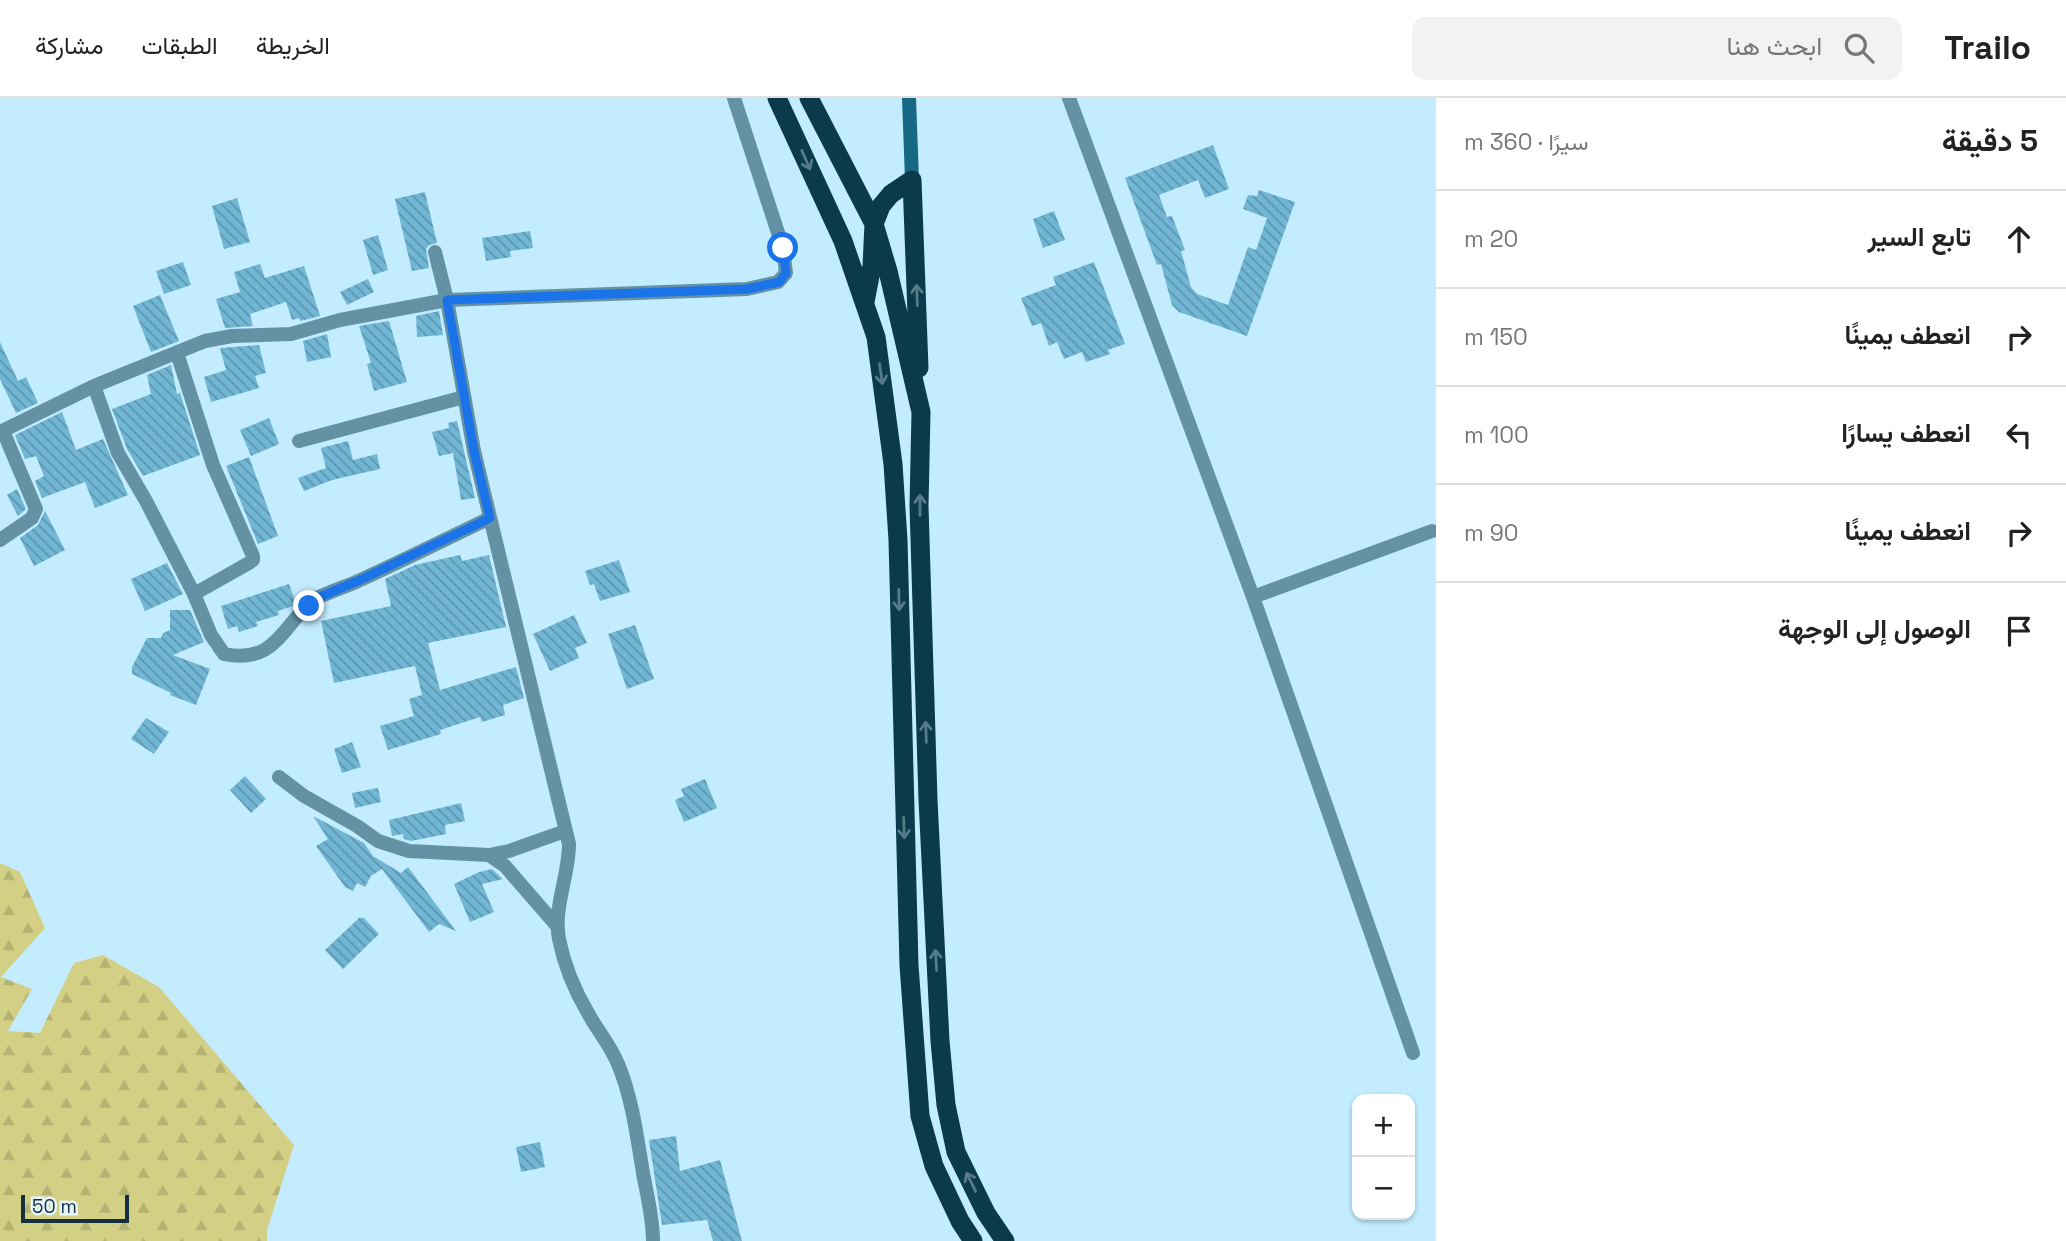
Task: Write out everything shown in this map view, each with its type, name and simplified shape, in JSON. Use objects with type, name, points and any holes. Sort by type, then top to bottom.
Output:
[{"type":"highway","points":[[777,98],[843,241],[876,337],[894,477],[898,540],[909,965],[920,1116],[934,1166],[960,1221],[973,1241]]},
{"type":"highway","points":[[809,98],[874,224],[888,271],[921,412]]},
{"type":"highway","points":[[865,304],[872,266],[874,224],[881,206],[891,194],[912,180]]},
{"type":"highway","points":[[912,180],[921,412],[919,506],[928,800],[946,1105],[956,1152],[986,1213],[1005,1241]]},
{"type":"main road","points":[[909,98],[912,180]]},
{"type":"street","points":[[0,540],[32,518],[36,509],[1,431],[94,386],[205,341],[232,336],[291,334],[340,320],[447,300],[747,289],[779,282],[786,273],[783,248],[734,98]]},
{"type":"street","points":[[1069,98],[1253,597],[1413,1053]]},
{"type":"street","points":[[435,252],[490,518],[565,831],[569,863],[557,926],[571,978],[586,1011],[618,1063],[638,1147],[653,1224],[653,1241]]},
{"type":"street","points":[[177,353],[213,465],[253,556],[249,563],[194,594]]},
{"type":"street","points":[[94,386],[118,453],[194,594],[211,635],[224,654],[236,657],[258,654],[283,636],[315,599],[490,518]]},
{"type":"street","points":[[299,441],[464,397]]},
{"type":"street","points":[[1253,597],[1432,531]]},
{"type":"street","points":[[279,777],[304,796],[388,846],[409,851],[489,855],[509,851],[565,831]]},
{"type":"street","points":[[489,855],[505,866],[557,926]]},
{"type":"green space","points":[[0,863],[20,872],[45,928],[1,977],[32,989],[8,1031],[40,1033],[74,963],[103,955],[159,987],[294,1145],[267,1230],[267,1241],[0,1241]]},
{"type":"building","points":[[1213,145],[1229,189],[1205,198],[1198,180],[1159,195],[1167,217],[1172,216],[1185,250],[1181,251],[1191,287],[1197,294],[1228,305],[1248,247],[1256,250],[1267,218],[1243,209],[1248,195],[1257,196],[1259,190],[1295,202],[1247,336],[1179,312],[1172,305],[1161,264],[1157,265],[1125,178]]},
{"type":"building","points":[[425,192],[437,243],[426,249],[429,268],[412,271],[395,199]]},
{"type":"building","points":[[237,198],[250,242],[224,249],[212,206]]},
{"type":"building","points":[[1054,211],[1065,240],[1043,248],[1033,219]]},
{"type":"building","points":[[530,231],[533,248],[510,251],[511,257],[486,261],[482,238]]},
{"type":"building","points":[[378,235],[388,270],[373,275],[363,240]]},
{"type":"building","points":[[183,262],[191,285],[164,294],[156,271]]},
{"type":"building","points":[[1094,262],[1125,344],[1108,350],[1110,354],[1086,362],[1082,352],[1064,359],[1057,342],[1049,346],[1041,323],[1032,326],[1021,298],[1056,285],[1053,277]]},
{"type":"building","points":[[260,264],[265,278],[304,266],[320,316],[300,321],[299,318],[292,320],[286,302],[250,314],[253,326],[225,328],[216,299],[240,292],[234,272]]},
{"type":"building","points":[[368,279],[374,292],[347,305],[340,292]]},
{"type":"building","points":[[160,295],[179,341],[151,352],[133,306]]},
{"type":"building","points":[[439,311],[443,335],[417,337],[416,316]]},
{"type":"building","points":[[389,321],[407,382],[374,391],[367,364],[371,363],[359,326]]},
{"type":"building","points":[[327,334],[331,357],[307,362],[303,341]]},
{"type":"building","points":[[0,342],[18,381],[26,377],[38,403],[16,413],[0,379]]},
{"type":"building","points":[[259,345],[266,373],[255,376],[259,388],[211,402],[204,377],[226,370],[220,348]]},
{"type":"building","points":[[171,365],[177,394],[180,393],[200,455],[143,476],[127,449],[112,409],[151,394],[147,375]]},
{"type":"building","points":[[62,412],[76,450],[103,439],[128,495],[95,508],[85,482],[42,498],[35,481],[44,476],[36,456],[25,459],[15,435]]},
{"type":"building","points":[[269,418],[279,444],[251,456],[240,430]]},
{"type":"building","points":[[457,421],[475,498],[461,500],[453,453],[439,456],[432,432],[449,428],[448,423]]},
{"type":"building","points":[[348,441],[353,460],[377,454],[380,469],[332,480],[304,491],[298,478],[326,468],[321,448]]},
{"type":"building","points":[[249,457],[278,536],[258,544],[226,466]]},
{"type":"building","points":[[17,489],[26,509],[18,516],[7,495]]},
{"type":"building","points":[[45,511],[65,550],[34,566],[20,538],[38,525]]},
{"type":"building","points":[[460,555],[462,561],[489,555],[506,627],[428,643],[440,690],[516,667],[524,698],[503,705],[505,715],[482,722],[480,717],[440,730],[441,734],[388,750],[380,726],[414,716],[409,699],[422,695],[415,666],[334,683],[321,621],[391,606],[385,579],[415,565]]},
{"type":"building","points":[[619,560],[630,592],[600,601],[594,584],[590,585],[585,571]]},
{"type":"building","points":[[167,563],[183,594],[145,611],[131,579]]},
{"type":"building","points":[[289,584],[296,604],[278,611],[279,615],[256,622],[258,626],[239,632],[237,626],[228,629],[221,606]]},
{"type":"building","points":[[170,610],[190,610],[204,642],[173,655],[210,669],[196,705],[170,695],[171,693],[132,674],[132,667],[147,638],[161,638],[163,633],[170,630]]},
{"type":"building","points":[[574,615],[587,643],[575,648],[579,658],[550,671],[533,634]]},
{"type":"building","points":[[635,625],[654,679],[627,689],[608,634]]},
{"type":"building","points":[[146,718],[169,732],[154,754],[131,739]]},
{"type":"building","points":[[352,742],[361,767],[342,773],[334,749]]},
{"type":"building","points":[[245,776],[266,799],[251,813],[230,790]]},
{"type":"building","points":[[705,779],[717,808],[684,822],[675,800],[684,796],[681,789]]},
{"type":"building","points":[[378,788],[381,802],[355,808],[352,793]]},
{"type":"building","points":[[461,803],[465,821],[445,825],[446,834],[411,841],[404,839],[403,834],[392,836],[389,820]]},
{"type":"building","points":[[313,816],[364,843],[373,856],[401,873],[408,867],[456,931],[439,924],[429,932],[382,869],[371,876],[365,887],[357,883],[353,891],[345,887],[316,846],[328,839]]},
{"type":"building","points":[[492,869],[503,879],[482,884],[494,912],[470,922],[454,884]]},
{"type":"building","points":[[359,918],[364,918],[379,934],[343,969],[325,950]]},
{"type":"building","points":[[676,1136],[680,1171],[720,1160],[742,1241],[713,1241],[707,1220],[662,1225],[649,1140]]},
{"type":"building","points":[[540,1142],[545,1167],[521,1172],[516,1147]]},
{"type":"route","points":[[309,606],[315,599],[490,518],[474,451],[447,300],[747,289],[779,282],[786,273],[783,248]]}]
